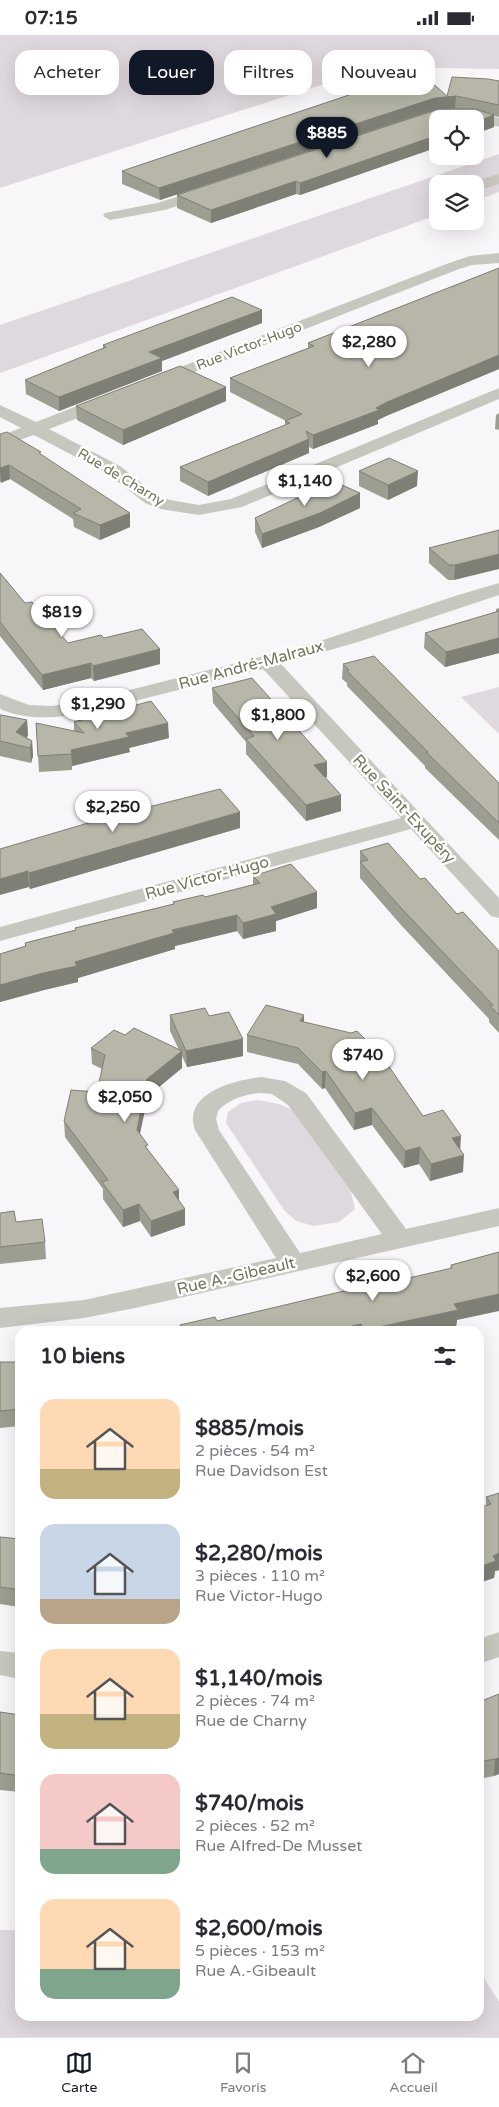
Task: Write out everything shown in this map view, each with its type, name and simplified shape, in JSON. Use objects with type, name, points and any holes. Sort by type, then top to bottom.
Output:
[{"type":"street","points":[[484,118],[499,123]]},
{"type":"street","points":[[110,216],[160,207],[224,186]]},
{"type":"street","name":"Rue Victor-Hugo","points":[[146,385],[454,266],[470,261],[499,258]]},
{"type":"street","name":"Rue de Charny","points":[[0,410],[114,470],[151,499],[182,509],[199,510],[236,503],[499,393]]},
{"type":"street","points":[[0,441],[118,396]]},
{"type":"street","name":"Rue André-Malraux","points":[[0,700],[12,707],[27,711],[62,711],[268,662],[354,637],[464,597],[499,589]]},
{"type":"street","name":"Rue Saint-Exupéry","points":[[268,662],[499,911]]},
{"type":"street","name":"Rue Victor-Hugo","points":[[0,934],[415,821]]},
{"type":"street","points":[[293,1263],[207,1130],[204,1118],[208,1107],[219,1096],[234,1090],[253,1085],[269,1085],[283,1089],[297,1099],[399,1239]]},
{"type":"street","name":"Rue A.-Gibeault","points":[[0,1318],[84,1309],[499,1217]]},
{"type":"street","points":[[484,1650],[499,1645]]},
{"type":"street","points":[[0,1663],[15,1665]]},
{"type":"shaded area","points":[[0,35],[499,35],[499,69],[435,68],[435,50],[322,50],[322,85],[312,88],[312,50],[224,50],[224,95],[290,95],[0,188]]},
{"type":"shaded area","points":[[499,154],[499,192],[484,198],[484,175],[438,175],[467,165],[484,165],[484,159]]},
{"type":"shaded area","points":[[429,178],[429,218],[0,373],[0,325]]},
{"type":"shaded area","points":[[499,687],[499,734],[461,697]]},
{"type":"shaded area","points":[[258,1100],[279,1104],[292,1110],[351,1192],[355,1209],[339,1222],[314,1226],[296,1221],[284,1210],[226,1123],[228,1112],[241,1103]]},
{"type":"shaded area","points":[[0,1930],[15,1930],[15,2021],[484,2021],[484,1978],[499,2002],[499,2037],[0,2037]]},
{"type":"building","points":[[452,77],[499,81],[499,105],[456,96],[435,98],[159,188],[122,171],[349,95],[435,95],[435,85],[447,96]]},
{"type":"building","points":[[475,109],[478,110],[436,110]]},
{"type":"building","points":[[429,112],[429,138],[300,183],[296,181],[211,210],[177,195]]},
{"type":"building","points":[[484,112],[494,115],[484,119]]},
{"type":"building","points":[[499,268],[499,355],[387,402],[376,408],[379,410],[313,435],[306,431],[309,439],[208,482],[180,467],[290,423],[285,421],[302,414],[230,378],[314,346],[308,343]]},
{"type":"building","points":[[232,297],[262,310],[149,352],[162,358],[59,397],[25,380],[106,347],[103,345]]},
{"type":"building","points":[[180,366],[226,387],[123,430],[76,406]]},
{"type":"building","points":[[7,432],[41,452],[39,453],[130,513],[100,525],[73,513],[81,509],[9,465],[0,468],[0,434]]},
{"type":"building","points":[[389,458],[418,471],[388,485],[359,471]]},
{"type":"building","points":[[333,481],[360,493],[320,513],[262,534],[255,518]]},
{"type":"building","points":[[499,530],[499,554],[449,565],[429,548]]},
{"type":"building","points":[[0,573],[25,603],[32,602],[68,643],[101,635],[104,638],[142,629],[160,649],[93,666],[91,663],[42,675],[0,622]]},
{"type":"building","points":[[499,611],[499,638],[446,652],[425,633]]},
{"type":"building","points":[[374,656],[499,783],[499,823],[426,752],[428,752],[347,671],[349,670],[343,664]]},
{"type":"building","points":[[252,678],[327,762],[314,765],[341,795],[306,805],[246,739],[254,736],[212,688]]},
{"type":"building","points":[[151,701],[168,723],[126,733],[129,737],[71,750],[72,754],[38,756],[36,723],[84,733],[74,722]]},
{"type":"building","points":[[0,715],[27,720],[16,732],[32,741],[30,748],[0,741]]},
{"type":"building","points":[[220,789],[240,812],[29,873],[28,871],[0,879],[0,849],[105,818]]},
{"type":"building","points":[[388,843],[420,879],[425,878],[457,914],[463,912],[499,951],[499,1015],[490,1006],[493,1005],[360,862],[368,860],[360,851]]},
{"type":"building","points":[[291,864],[317,892],[271,907],[276,914],[243,923],[237,915],[172,930],[174,933],[75,962],[77,966],[0,985],[0,954],[26,946],[25,943],[76,930],[75,928],[174,904],[173,902],[203,895],[205,897],[260,883],[253,876]]},
{"type":"building","points":[[266,1005],[304,1015],[300,1021],[351,1033],[357,1031],[381,1055],[423,1116],[443,1110],[461,1136],[452,1138],[464,1155],[431,1164],[420,1147],[405,1151],[372,1108],[355,1113],[326,1071],[322,1072],[298,1048],[247,1035]]},
{"type":"building","points":[[205,1008],[209,1016],[229,1012],[243,1039],[186,1051],[170,1015]]},
{"type":"building","points":[[134,1028],[182,1051],[147,1079],[137,1130],[148,1145],[145,1146],[179,1190],[173,1192],[185,1209],[151,1221],[139,1204],[123,1210],[102,1182],[108,1180],[64,1121],[71,1090],[97,1092],[105,1055],[91,1048],[114,1030],[125,1035]]},
{"type":"building","points":[[14,1211],[16,1222],[42,1219],[45,1242],[0,1247],[0,1213]]},
{"type":"building","points":[[499,1252],[499,1294],[454,1304],[458,1310],[384,1326],[362,1326],[361,1324],[352,1326],[180,1325],[215,1317],[217,1321],[382,1282],[383,1284],[452,1268],[451,1265]]},
{"type":"building","points":[[0,1362],[15,1362],[15,1410],[0,1411]]},
{"type":"building","points":[[499,1493],[499,1553],[493,1556],[496,1561],[484,1565],[484,1506],[491,1504],[486,1497]]},
{"type":"building","points":[[0,1537],[15,1538],[15,1589],[0,1587]]},
{"type":"building","points":[[499,1694],[499,1758],[484,1761],[484,1700]]},
{"type":"building","points":[[0,1712],[15,1714],[15,1775],[0,1773]]}]
